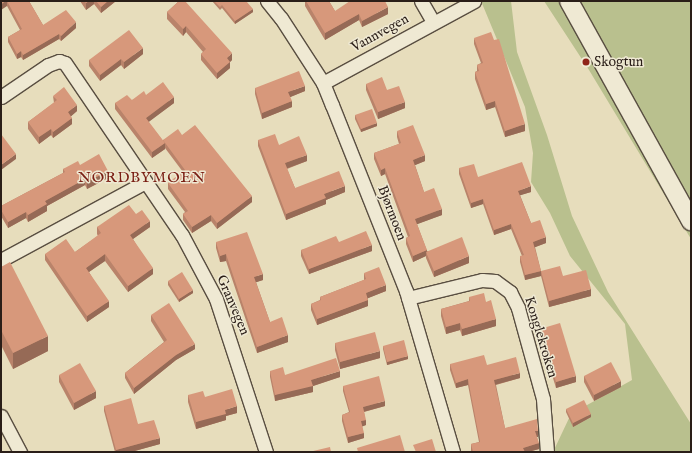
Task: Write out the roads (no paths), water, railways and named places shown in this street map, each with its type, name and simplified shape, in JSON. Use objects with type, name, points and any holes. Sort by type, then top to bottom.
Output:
[{"type":"main road","points":[[569,1],[691,221]]},
{"type":"street","name":"Bjørmoen","points":[[267,1],[281,18],[323,84],[408,298],[453,452]]},
{"type":"street","points":[[421,1],[433,22]]},
{"type":"street","name":"Vannvegen","points":[[323,84],[433,22],[474,1]]},
{"type":"street","name":"Granvegen","points":[[1,97],[48,65],[59,61],[65,63],[182,235],[216,299],[255,412],[266,452]]},
{"type":"street","points":[[1,260],[145,182]]},
{"type":"street","name":"Konglekroken","points":[[408,298],[482,280],[495,281],[510,292],[518,308],[543,399],[547,452]]},
{"type":"street","points":[[1,416],[20,452]]},
{"type":"place","name":"Skogtun","points":[[586,62]]},
{"type":"district","name":"NORDBYMOEN","points":[[142,178]]}]
